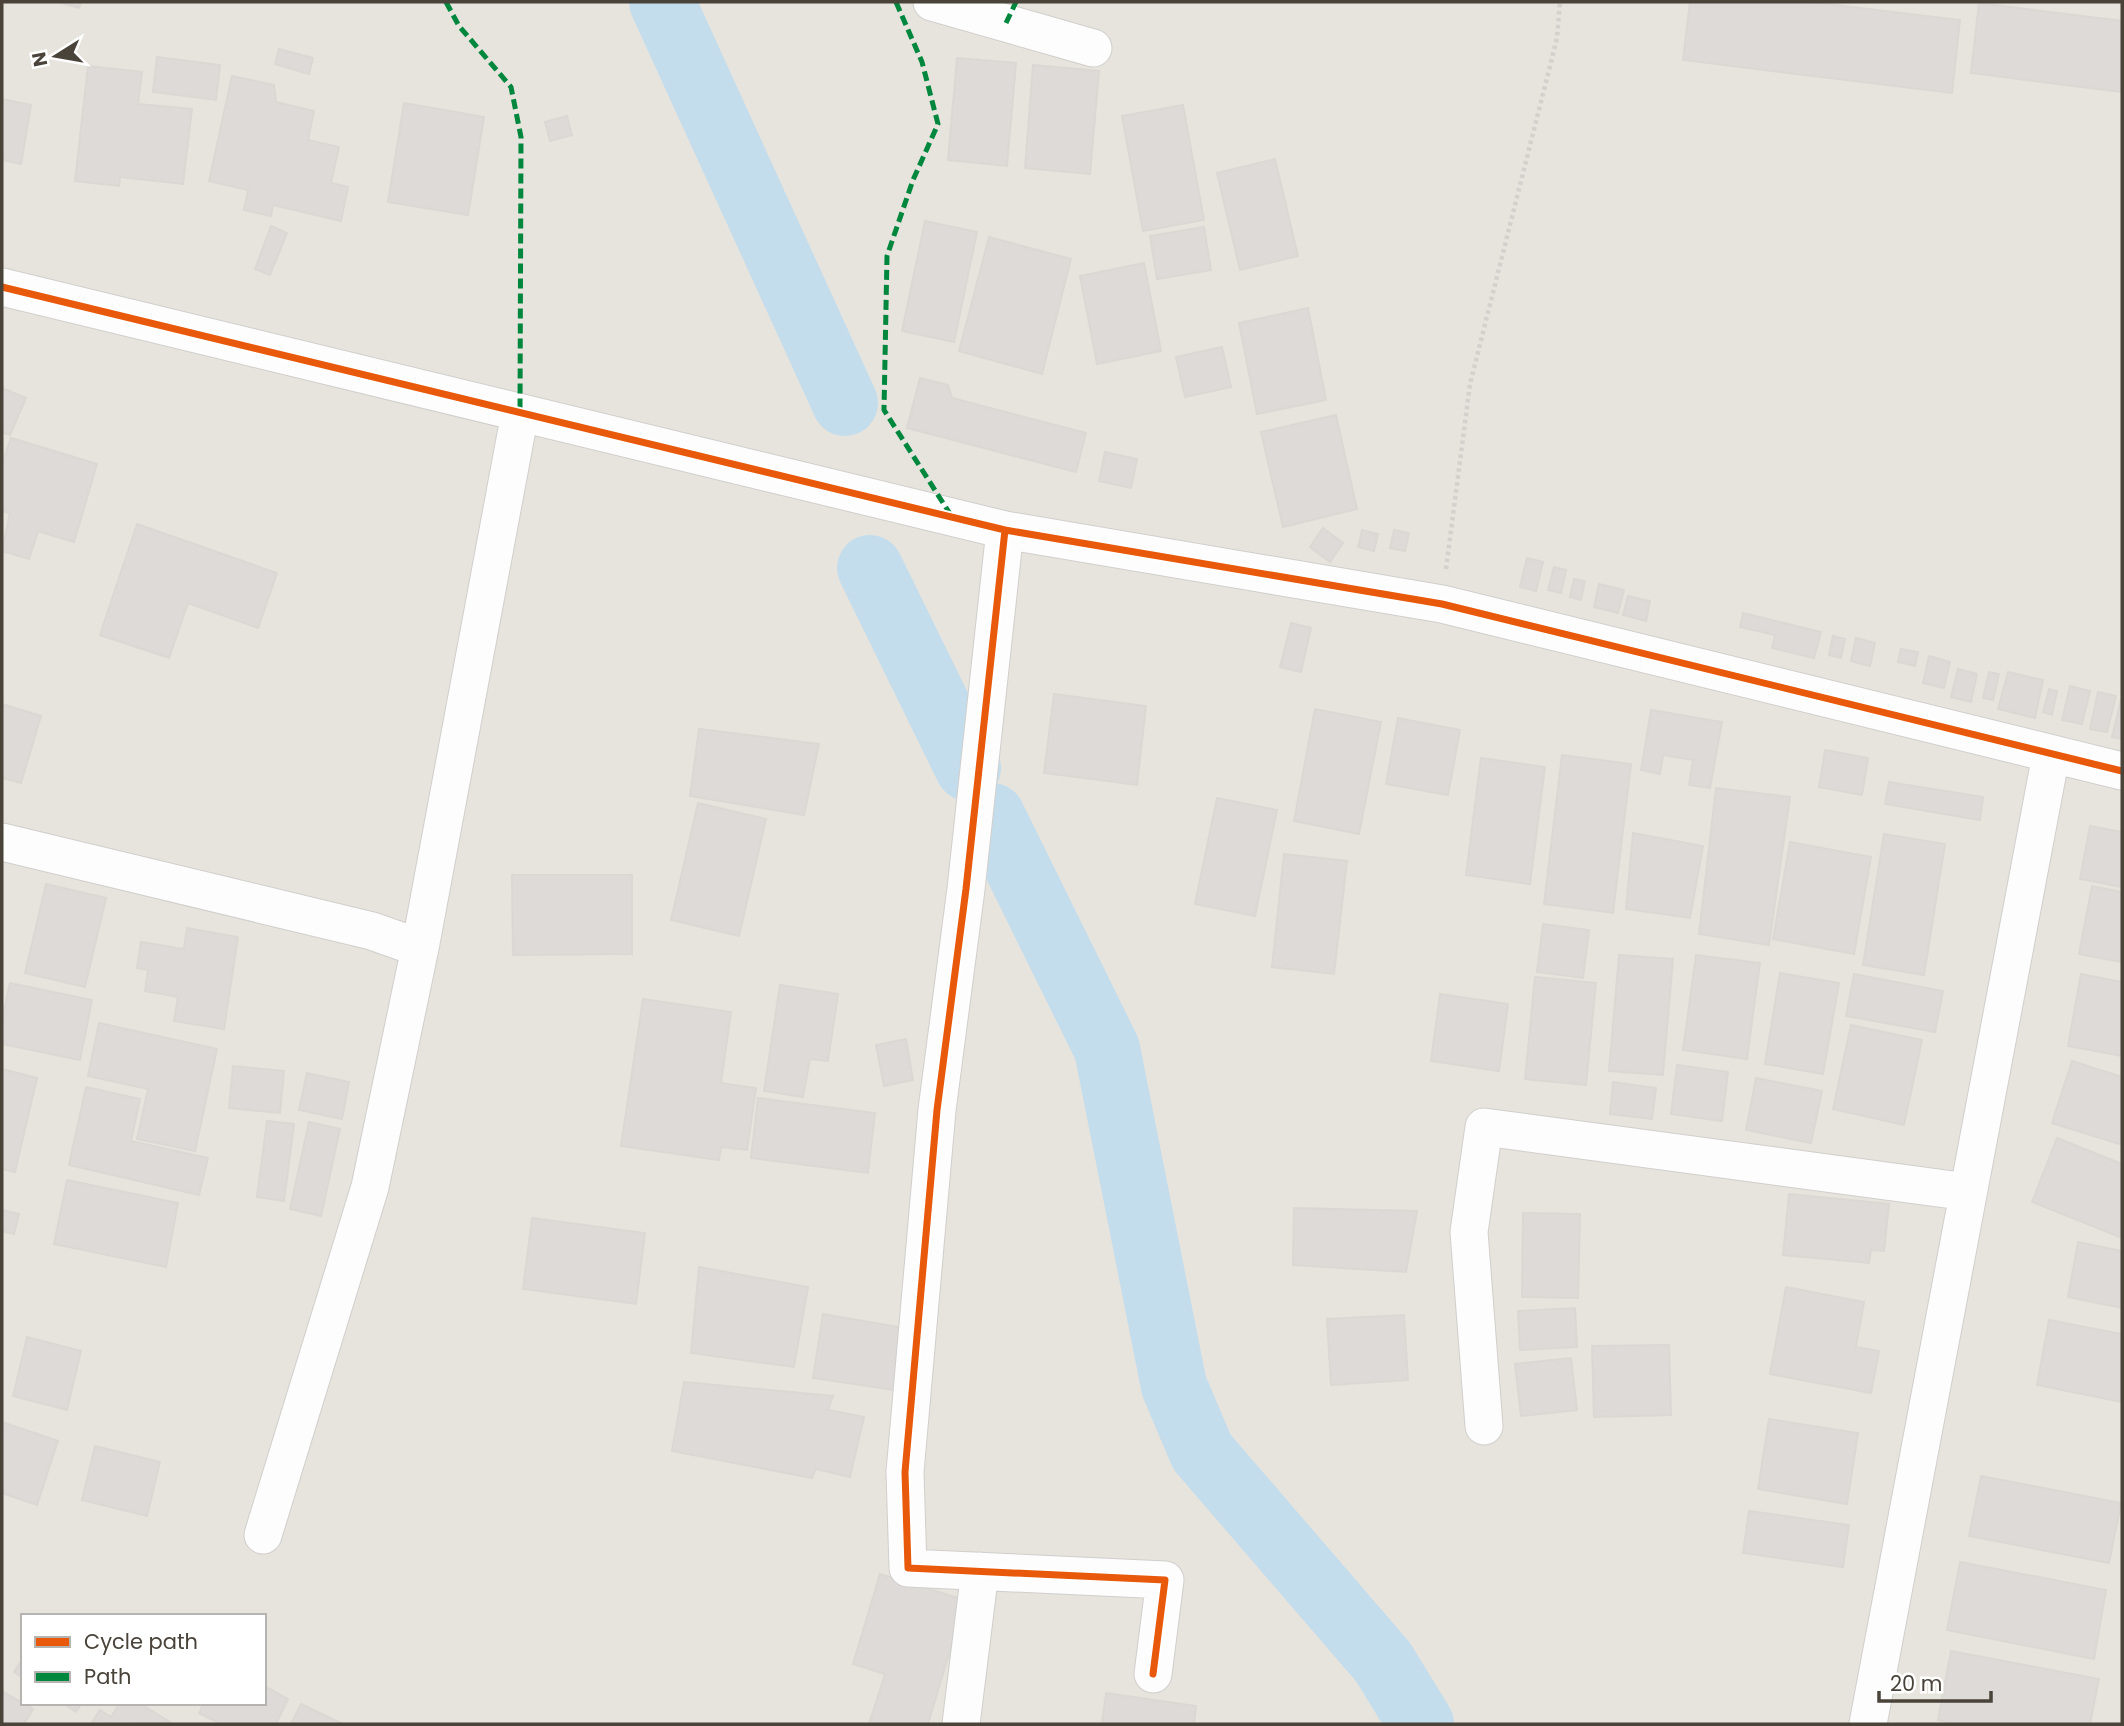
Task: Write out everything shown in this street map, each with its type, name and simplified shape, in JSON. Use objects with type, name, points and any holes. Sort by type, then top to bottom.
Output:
[{"type":"street","points":[[932,2],[1093,48]]},
{"type":"street","points":[[2,287],[1005,530],[1442,604],[2122,771]]},
{"type":"street","points":[[263,1535],[303,1397],[370,1187],[420,948],[520,413]]},
{"type":"street","points":[[1005,530],[969,862],[937,1110],[905,1472],[908,1568],[1165,1580],[1153,1674]]},
{"type":"street","points":[[1868,1724],[2051,755]]},
{"type":"street","points":[[2,842],[372,931],[420,948]]},
{"type":"street","points":[[1484,1426],[1469,1232],[1484,1127],[1968,1192]]},
{"type":"street","points":[[961,1724],[980,1571]]},
{"type":"path","points":[[1442,604],[1470,384],[1557,38],[1560,2]]},
{"type":"shaded area","points":[[2,2],[2122,2],[2122,1724],[2,1724]]},
{"type":"building","points":[[58,2],[81,2],[79,8]]},
{"type":"building","points":[[1690,2],[1811,2],[1960,20],[1952,93],[1683,60]]},
{"type":"building","points":[[1979,3],[2122,21],[2122,92],[1971,73]]},
{"type":"building","points":[[279,49],[313,58],[309,74],[275,64]]},
{"type":"building","points":[[157,57],[220,65],[216,100],[153,92]]},
{"type":"building","points":[[957,58],[1016,63],[1007,166],[948,160]]},
{"type":"building","points":[[1033,65],[1099,71],[1090,174],[1025,168]]},
{"type":"building","points":[[88,66],[142,72],[138,104],[192,109],[183,184],[120,177],[119,186],[75,181]]},
{"type":"building","points":[[232,76],[274,85],[276,102],[314,111],[308,140],[339,147],[331,183],[348,187],[341,221],[273,205],[271,216],[244,210],[248,190],[209,181]]},
{"type":"building","points":[[2,99],[31,105],[21,164],[2,160]]},
{"type":"building","points":[[404,103],[484,117],[468,215],[388,202]]},
{"type":"building","points":[[1183,105],[1204,220],[1143,231],[1122,116]]},
{"type":"building","points":[[567,116],[572,135],[550,141],[545,122]]},
{"type":"building","points":[[1275,159],[1298,256],[1240,270],[1217,173]]},
{"type":"building","points":[[925,221],[977,232],[954,342],[902,331]]},
{"type":"building","points":[[271,226],[287,233],[270,275],[255,269]]},
{"type":"building","points":[[1204,227],[1211,270],[1157,279],[1150,236]]},
{"type":"building","points":[[989,237],[1071,259],[1042,374],[959,351]]},
{"type":"building","points":[[1144,263],[1161,351],[1097,364],[1080,276]]},
{"type":"building","points":[[1308,308],[1326,400],[1257,414],[1239,323]]},
{"type":"building","points":[[1222,347],[1231,387],[1185,397],[1176,357]]},
{"type":"building","points":[[920,378],[948,385],[952,398],[1086,433],[1076,472],[907,428]]},
{"type":"building","points":[[2,388],[26,398],[10,435],[2,432]]},
{"type":"building","points":[[1336,415],[1357,509],[1283,527],[1261,432]]},
{"type":"building","points":[[11,438],[97,464],[74,542],[38,531],[29,559],[2,551],[10,513],[2,511],[2,464]]},
{"type":"building","points":[[1105,452],[1137,459],[1131,488],[1099,481]]},
{"type":"building","points":[[137,524],[277,573],[258,628],[188,603],[169,658],[100,635]]},
{"type":"building","points":[[1323,528],[1343,543],[1330,562],[1310,547]]},
{"type":"building","points":[[1362,530],[1378,534],[1374,551],[1358,547]]},
{"type":"building","points":[[1394,530],[1409,533],[1405,551],[1390,548]]},
{"type":"building","points":[[1527,558],[1543,562],[1536,591],[1520,587]]},
{"type":"building","points":[[1554,567],[1566,570],[1561,593],[1548,590]]},
{"type":"building","points":[[1574,579],[1585,581],[1581,600],[1570,597]]},
{"type":"building","points":[[1599,584],[1624,590],[1618,613],[1594,607]]},
{"type":"building","points":[[1628,596],[1650,601],[1646,621],[1623,615]]},
{"type":"building","points":[[1743,613],[1821,632],[1814,658],[1772,648],[1775,635],[1740,627]]},
{"type":"building","points":[[1291,623],[1311,628],[1301,672],[1280,667]]},
{"type":"building","points":[[1833,636],[1845,639],[1841,658],[1829,655]]},
{"type":"building","points":[[1856,638],[1875,643],[1870,666],[1851,661]]},
{"type":"building","points":[[1901,649],[1918,652],[1915,666],[1898,662]]},
{"type":"building","points":[[1929,656],[1950,662],[1944,688],[1923,683]]},
{"type":"building","points":[[1958,669],[1977,674],[1971,702],[1951,697]]},
{"type":"building","points":[[1989,672],[1999,674],[1993,700],[1983,698]]},
{"type":"building","points":[[2008,672],[2043,680],[2035,718],[1998,709]]},
{"type":"building","points":[[2070,686],[2090,691],[2082,724],[2062,720]]},
{"type":"building","points":[[2049,689],[2057,691],[2052,715],[2043,712]]},
{"type":"building","points":[[2098,692],[2116,696],[2107,732],[2090,729]]},
{"type":"building","points":[[1054,694],[1146,706],[1137,785],[1044,773]]},
{"type":"building","points":[[2122,700],[2122,739],[2112,737]]},
{"type":"building","points":[[2,704],[41,716],[21,783],[2,778]]},
{"type":"building","points":[[1315,709],[1381,722],[1359,834],[1294,821]]},
{"type":"building","points":[[1651,710],[1722,722],[1710,788],[1689,785],[1693,760],[1663,755],[1660,774],[1641,770]]},
{"type":"building","points":[[1398,718],[1460,730],[1448,795],[1386,784]]},
{"type":"building","points":[[699,729],[819,744],[804,815],[690,796]]},
{"type":"building","points":[[1825,750],[1868,758],[1862,795],[1819,787]]},
{"type":"building","points":[[1562,755],[1631,764],[1613,913],[1544,904]]},
{"type":"building","points":[[1481,758],[1545,767],[1530,884],[1466,875]]},
{"type":"building","points":[[1889,782],[1983,797],[1980,820],[1885,804]]},
{"type":"building","points":[[1716,788],[1790,797],[1769,945],[1699,934]]},
{"type":"building","points":[[1217,798],[1277,810],[1255,916],[1195,904]]},
{"type":"building","points":[[698,803],[766,819],[739,936],[671,920]]},
{"type":"building","points":[[2090,826],[2122,832],[2122,887],[2080,879]]},
{"type":"building","points":[[1633,833],[1703,846],[1690,918],[1626,909]]},
{"type":"building","points":[[1884,834],[1945,844],[1924,975],[1863,965]]},
{"type":"building","points":[[1790,842],[1871,857],[1854,954],[1773,939]]},
{"type":"building","points":[[1284,854],[1347,861],[1334,974],[1272,967]]},
{"type":"building","points":[[512,875],[632,875],[632,954],[513,955]]},
{"type":"building","points":[[46,884],[106,898],[85,987],[25,973]]},
{"type":"building","points":[[2092,886],[2122,892],[2122,962],[2079,954]]},
{"type":"building","points":[[1543,924],[1589,930],[1583,978],[1537,972]]},
{"type":"building","points":[[187,928],[238,937],[224,1029],[174,1021],[178,997],[145,991],[148,970],[137,968],[141,942],[184,949]]},
{"type":"building","points":[[1619,955],[1673,959],[1663,1075],[1609,1071]]},
{"type":"building","points":[[1696,955],[1760,963],[1747,1059],[1683,1050]]},
{"type":"building","points":[[1780,973],[1839,983],[1823,1074],[1765,1064]]},
{"type":"building","points":[[1854,974],[1943,991],[1935,1032],[1846,1016]]},
{"type":"building","points":[[2081,974],[2122,982],[2122,1056],[2068,1046]]},
{"type":"building","points":[[1535,977],[1596,983],[1586,1085],[1525,1079]]},
{"type":"building","points":[[10,983],[92,1000],[80,1060],[2,1044],[2,1021]]},
{"type":"building","points":[[780,985],[838,994],[828,1061],[810,1059],[803,1097],[764,1091]]},
{"type":"building","points":[[1440,994],[1508,1004],[1499,1071],[1431,1061]]},
{"type":"building","points":[[643,999],[731,1012],[721,1083],[756,1088],[747,1150],[721,1147],[719,1160],[621,1146]]},
{"type":"building","points":[[99,1023],[217,1049],[195,1151],[137,1139],[148,1089],[88,1076]]},
{"type":"building","points":[[1851,1025],[1922,1040],[1904,1125],[1833,1109]]},
{"type":"building","points":[[906,1039],[913,1080],[884,1086],[876,1045]]},
{"type":"building","points":[[2072,1061],[2122,1077],[2122,1145],[2052,1123]]},
{"type":"building","points":[[1677,1065],[1728,1072],[1722,1121],[1671,1114]]},
{"type":"building","points":[[233,1066],[284,1071],[280,1113],[229,1108]]},
{"type":"building","points":[[2,1069],[37,1078],[15,1172],[2,1169]]},
{"type":"building","points":[[307,1073],[349,1082],[342,1119],[299,1110]]},
{"type":"building","points":[[1756,1078],[1822,1091],[1811,1143],[1746,1130]]},
{"type":"building","points":[[1613,1082],[1656,1088],[1652,1119],[1610,1114]]},
{"type":"building","points":[[86,1087],[140,1099],[131,1141],[208,1158],[199,1195],[69,1165]]},
{"type":"building","points":[[758,1098],[875,1113],[868,1173],[751,1158]]},
{"type":"building","points":[[267,1121],[294,1124],[284,1201],[257,1197]]},
{"type":"building","points":[[309,1122],[340,1129],[321,1216],[290,1209]]},
{"type":"building","points":[[2057,1138],[2122,1164],[2122,1238],[2032,1202]]},
{"type":"building","points":[[67,1180],[178,1203],[166,1267],[54,1244]]},
{"type":"building","points":[[1789,1194],[1889,1204],[1884,1251],[1871,1250],[1869,1263],[1783,1255]]},
{"type":"building","points":[[1294,1208],[1417,1211],[1406,1272],[1293,1265]]},
{"type":"building","points":[[2,1210],[19,1214],[14,1234],[2,1231]]},
{"type":"building","points":[[1523,1213],[1580,1214],[1578,1298],[1522,1297]]},
{"type":"building","points":[[532,1218],[645,1233],[636,1304],[523,1289]]},
{"type":"building","points":[[2078,1242],[2122,1251],[2122,1308],[2068,1297]]},
{"type":"building","points":[[699,1267],[808,1287],[794,1367],[691,1353]]},
{"type":"building","points":[[1786,1287],[1864,1302],[1856,1347],[1879,1351],[1871,1393],[1770,1374]]},
{"type":"building","points":[[1575,1308],[1577,1347],[1520,1350],[1518,1311]]},
{"type":"building","points":[[823,1314],[904,1328],[895,1390],[813,1378]]},
{"type":"building","points":[[1404,1315],[1408,1380],[1331,1385],[1327,1319]]},
{"type":"building","points":[[2049,1320],[2122,1334],[2122,1402],[2037,1385]]},
{"type":"building","points":[[27,1337],[81,1351],[67,1410],[13,1396]]},
{"type":"building","points":[[1669,1345],[1671,1415],[1594,1417],[1592,1346]]},
{"type":"building","points":[[1571,1358],[1577,1410],[1521,1416],[1515,1364]]},
{"type":"building","points":[[684,1382],[833,1396],[828,1410],[864,1417],[850,1477],[816,1469],[812,1478],[672,1451]]},
{"type":"building","points":[[1769,1419],[1858,1433],[1847,1504],[1758,1489]]},
{"type":"building","points":[[2,1422],[58,1441],[37,1505],[2,1493]]},
{"type":"building","points":[[95,1446],[160,1462],[147,1516],[82,1500]]},
{"type":"building","points":[[1981,1476],[2121,1503],[2109,1563],[1969,1536]]},
{"type":"building","points":[[1749,1511],[1849,1525],[1843,1567],[1743,1553]]},
{"type":"building","points":[[1960,1562],[2106,1590],[2094,1659],[1947,1630]]},
{"type":"building","points":[[880,1574],[965,1600],[928,1724],[869,1724],[885,1674],[853,1664]]},
{"type":"building","points":[[1951,1651],[2099,1679],[2090,1724],[1959,1724],[1938,1720]]},
{"type":"building","points":[[21,1661],[21,1677],[14,1672]]},
{"type":"building","points":[[266,1687],[288,1699],[276,1724],[221,1724],[199,1713],[203,1705],[266,1705]]},
{"type":"building","points":[[2,1691],[21,1702],[21,1705],[33,1709],[24,1724],[2,1724]]},
{"type":"building","points":[[1106,1693],[1196,1706],[1194,1724],[1102,1724]]},
{"type":"building","points":[[301,1704],[343,1724],[291,1724]]},
{"type":"building","points":[[65,1705],[81,1705],[76,1712]]},
{"type":"building","points":[[119,1705],[142,1705],[170,1722],[91,1724],[100,1710],[111,1717]]},
{"type":"waterway","points":[[662,2],[845,403]]},
{"type":"waterway","points":[[870,568],[968,768]]},
{"type":"waterway","points":[[992,816],[1107,1049],[1174,1386],[1202,1452],[1383,1662],[1421,1724]]},
{"type":"marked path","points":[[446,2],[459,26],[511,87],[521,137],[520,413]]},
{"type":"marked path","points":[[896,2],[922,62],[938,124],[913,180],[887,256],[884,410],[952,517]]},
{"type":"marked path","points":[[1006,23],[1016,2]]},
{"type":"cycle path","points":[[2,287],[1005,530],[1442,604],[2122,771]]},
{"type":"cycle path","points":[[1005,530],[966,889],[937,1110],[905,1472],[908,1568],[1165,1580],[1153,1674]]}]
